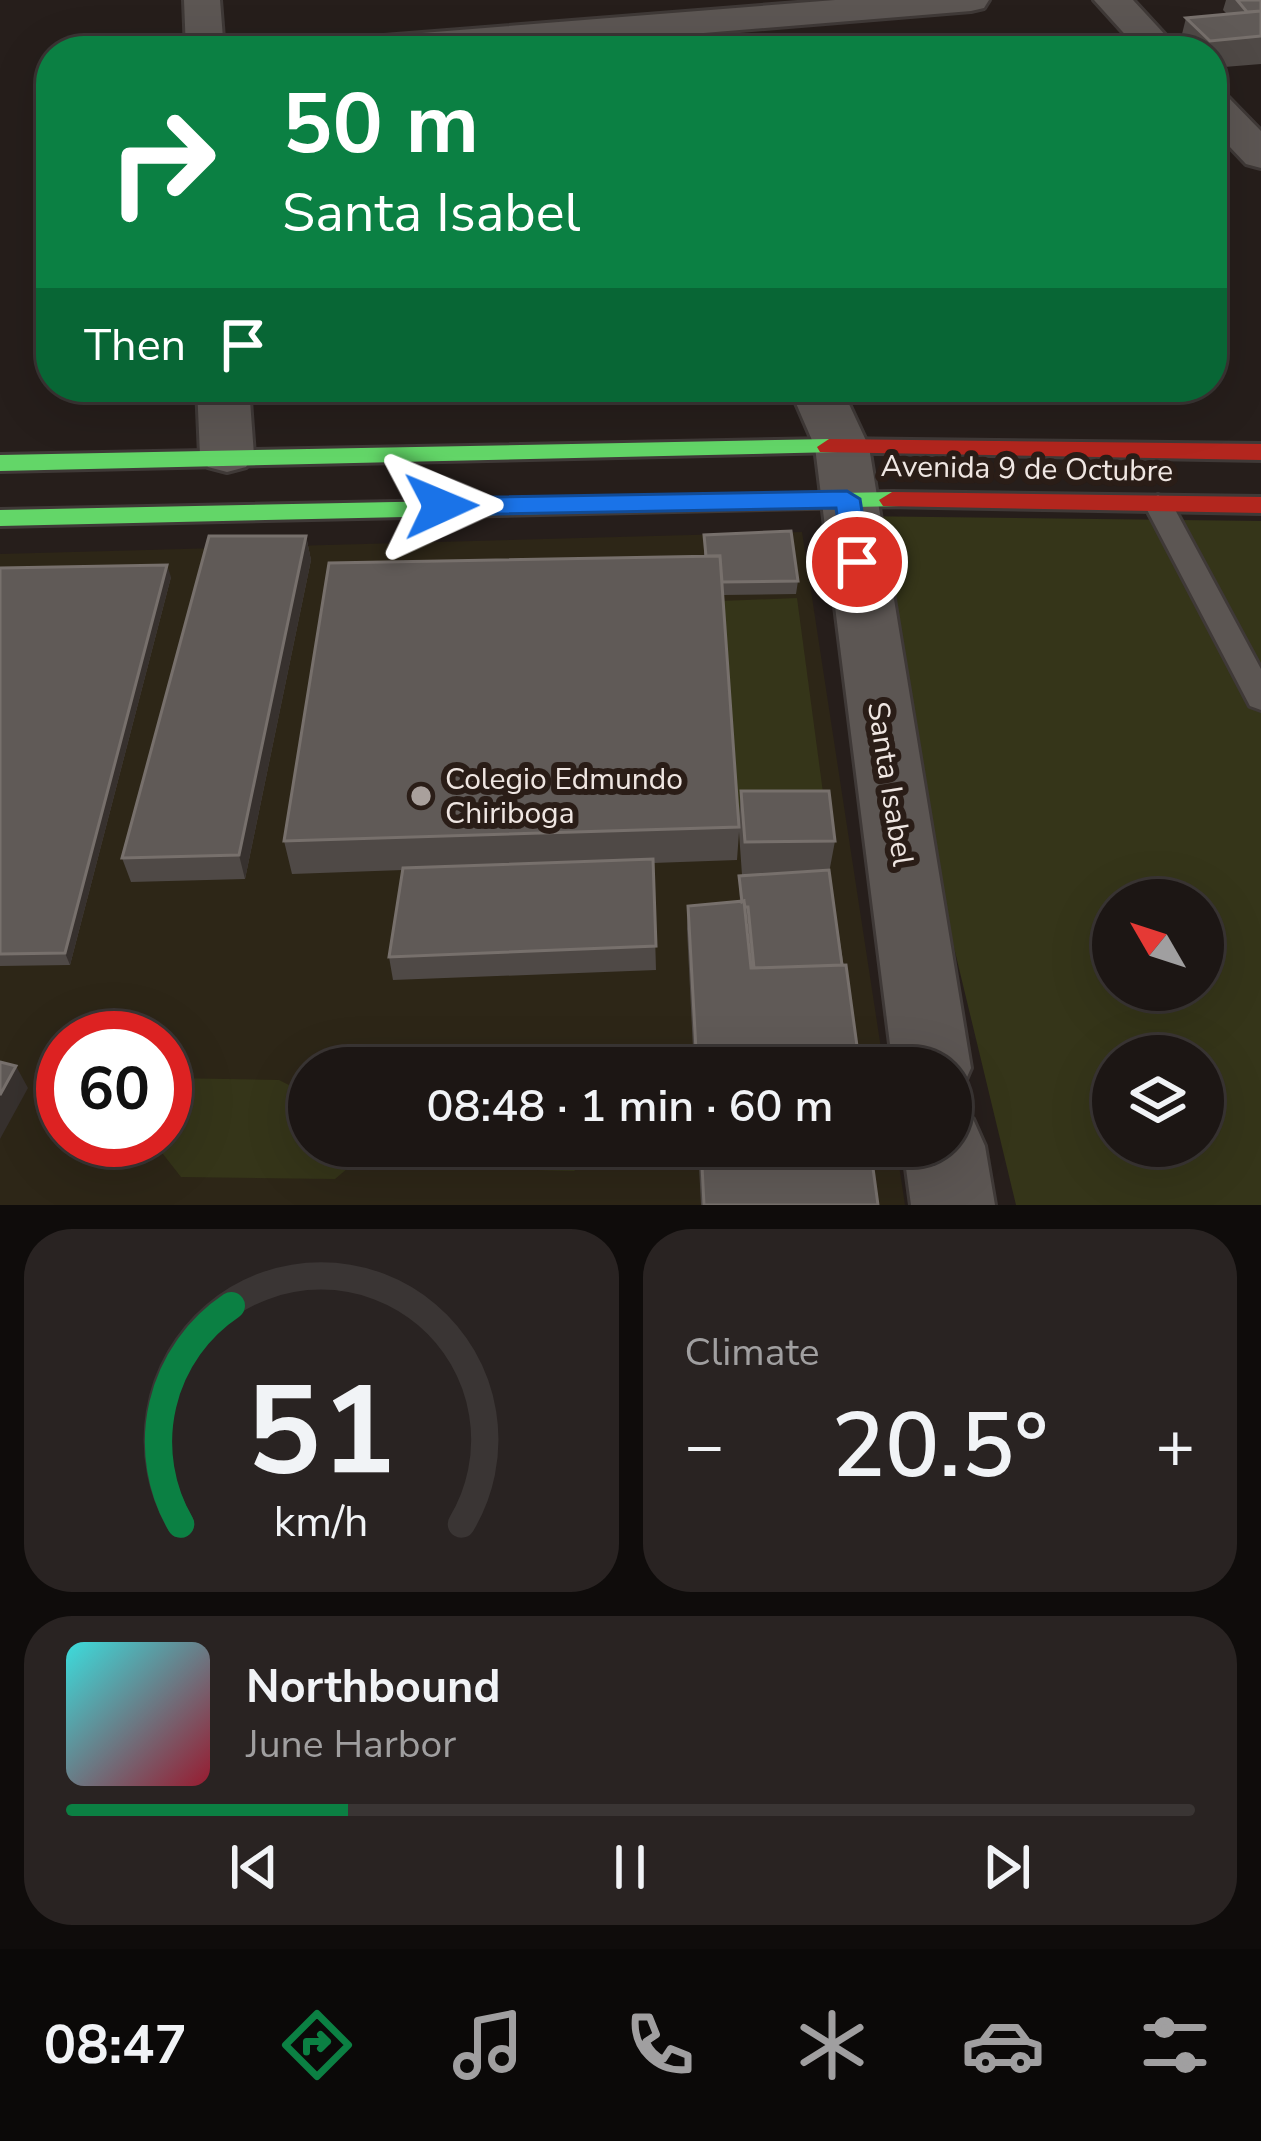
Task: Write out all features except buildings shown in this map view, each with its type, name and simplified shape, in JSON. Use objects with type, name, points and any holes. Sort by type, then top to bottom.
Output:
[{"type":"main road","name":"Avenida 9 de Octubre","points":[[0,518],[1261,452]]},
{"type":"main road","name":"Avenida 9 de Octubre","points":[[0,463],[226,455],[844,473],[1158,504],[1261,505]]},
{"type":"street","points":[[202,0],[205,36]]},
{"type":"street","points":[[530,36],[971,0]]},
{"type":"street","points":[[1112,0],[1147,36]]},
{"type":"street","points":[[1227,120],[1261,155]]},
{"type":"street","points":[[224,402],[226,455]]},
{"type":"street","name":"Santa Isabel","points":[[820,402],[844,473],[929,1047]]},
{"type":"street","points":[[947,1167],[953,1205]]},
{"type":"lane","points":[[1158,504],[1261,698]]},
{"type":"shaded area","points":[[850,516],[1261,521],[1261,1205],[1016,1205]]},
{"type":"shaded area","name":"Colegio Edmundo Chiriboga","points":[[802,532],[881,1047],[288,1047],[288,1167],[899,1167],[905,1205],[0,1205],[0,554]]},
{"type":"shaded area","points":[[797,598],[826,815],[739,817],[721,601]]},
{"type":"shaded area","points":[[192,1078],[279,1080],[288,1084],[288,1167],[349,1167],[335,1179],[181,1177],[173,1167],[192,1167]]},
{"type":"shaded area","points":[[420,1167],[578,1167],[574,1171]]},
{"type":"traffic: fast","points":[[0,463],[829,447]]},
{"type":"traffic: fast","points":[[0,518],[892,500]]},
{"type":"traffic: jam","points":[[829,447],[1261,452]]},
{"type":"traffic: jam","points":[[892,500],[1261,505]]},
{"type":"place","name":"Colegio Edmundo Chiriboga","points":[[421,796]]},
{"type":"route","points":[[441,506],[847,499],[857,562]]}]
